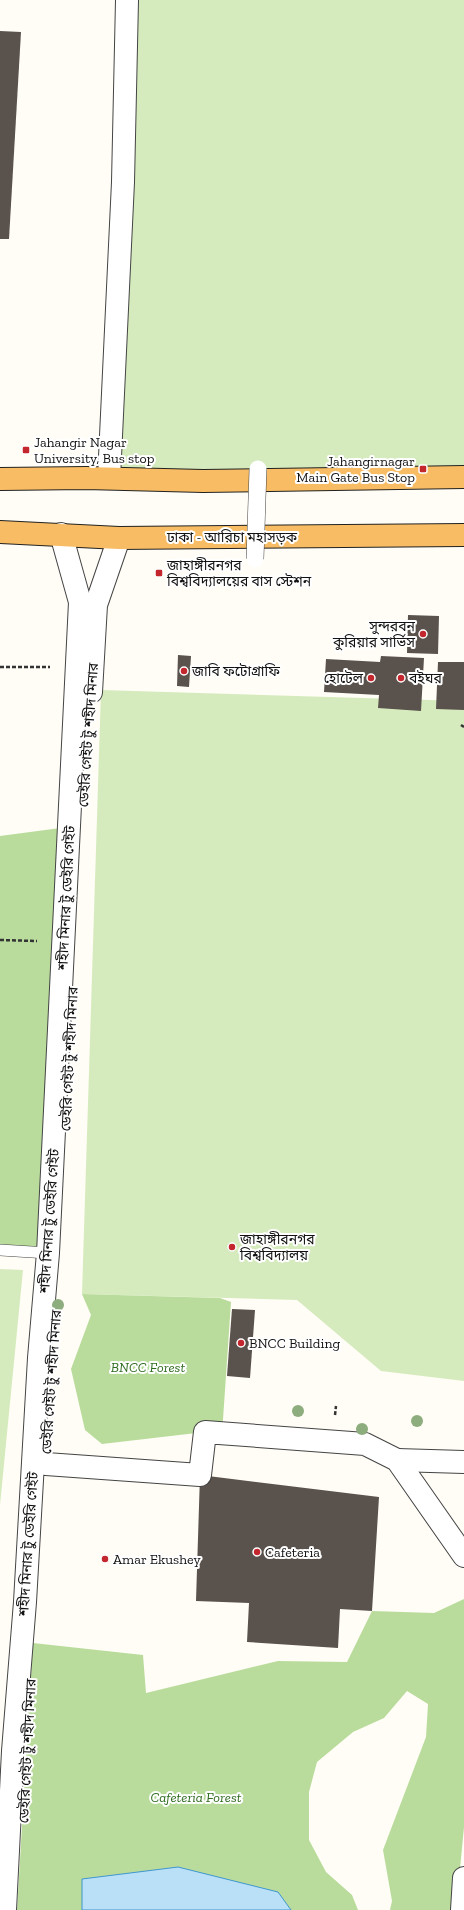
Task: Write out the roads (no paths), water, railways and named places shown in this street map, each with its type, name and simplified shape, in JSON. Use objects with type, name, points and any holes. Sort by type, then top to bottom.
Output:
[{"type":"highway","points":[[0,479],[109,478],[203,481],[464,478]]},
{"type":"highway","name":"ঢাকা - আরিচা মহাসড়ক","points":[[0,532],[61,534],[256,548],[464,535]]},
{"type":"street","points":[[109,478],[123,182],[127,0]]},
{"type":"street","points":[[256,548],[258,469]]},
{"type":"street","name":"শহীদ মিনার টু ডেইরি গেইট","points":[[54,1253],[64,941],[80,602],[61,534]]},
{"type":"street","name":"ডেইরি গেইট টু শহীদ মিনার","points":[[10,1898],[37,1593],[40,1462],[96,605],[119,538]]},
{"type":"street","points":[[40,1462],[200,1475],[204,1432],[366,1444],[397,1460],[464,1462]]},
{"type":"street","points":[[397,1460],[464,1556]]},
{"type":"street","name":"শহীদ মিনার টু ডেইরি গেইট","points":[[10,1898],[13,1751],[40,1462]]},
{"type":"street","points":[[462,1910],[464,1878]]},
{"type":"lane","points":[[0,1250],[54,1253]]},
{"type":"water","points":[[178,1867],[278,1892],[291,1910],[82,1910],[82,1879]]},
{"type":"place","name":"Jahangir Nagar University, Bus stop","points":[[26,450]]},
{"type":"place","name":"Jahangirnagar Main Gate Bus Stop","points":[[423,469]]},
{"type":"place","name":"জাহাঙ্গীরনগর বিশ্ববিদ্যালয়ের বাস স্টেশন","points":[[159,573]]},
{"type":"place","name":"সুন্দরবন কুরিয়ার সার্ভিস","points":[[423,634]]},
{"type":"place","name":"জাবি ফটোগ্রাফি","points":[[184,671]]},
{"type":"place","name":"হোটেল","points":[[371,678]]},
{"type":"place","name":"বইঘর","points":[[401,678]]},
{"type":"place","name":"জাহাঙ্গীরনগর বিশ্ববিদ্যালয়","points":[[232,1247]]},
{"type":"place","name":"BNCC Building","points":[[241,1343]]},
{"type":"place","name":"Cafeteria","points":[[257,1552]]},
{"type":"place","name":"Amar Ekushey","points":[[105,1559]]},
{"type":"park label","name":"BNCC Forest","points":[[148,1367]]},
{"type":"park label","name":"Cafeteria Forest","points":[[196,1797]]}]
